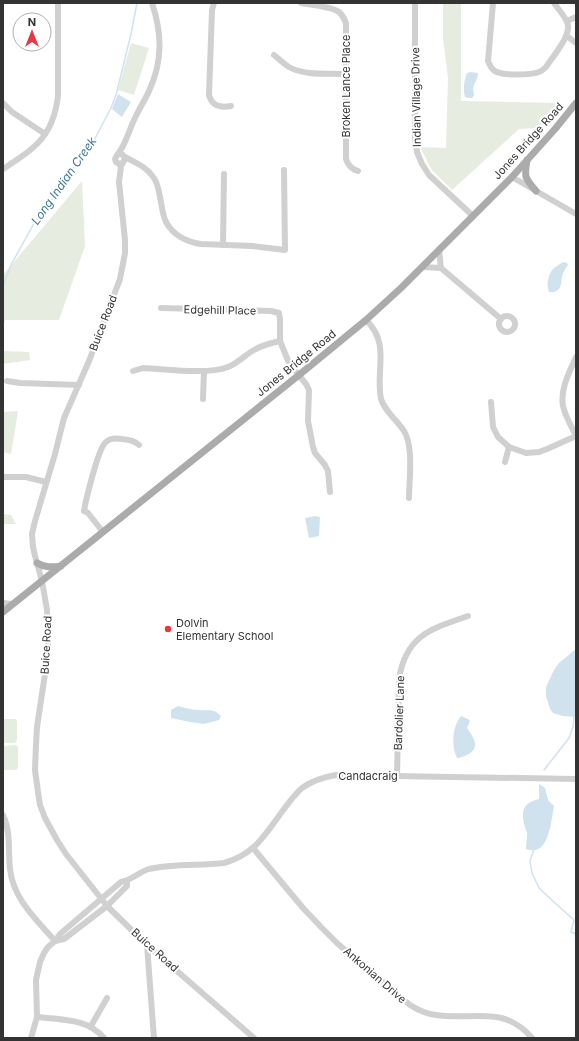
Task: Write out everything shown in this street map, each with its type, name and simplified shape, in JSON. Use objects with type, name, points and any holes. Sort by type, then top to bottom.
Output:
[{"type":"main road","name":"Jones Bridge Road","points":[[3,612],[366,320],[422,267],[512,177],[576,103]]},
{"type":"main road","points":[[527,160],[525,174],[527,181],[536,191]]},
{"type":"main road","points":[[37,563],[47,567],[61,566]]},
{"type":"street","points":[[3,169],[36,146],[45,134],[57,107],[58,3]]},
{"type":"street","name":"Buice Road","points":[[119,182],[123,145],[156,74],[160,40],[159,29],[152,3]]},
{"type":"street","points":[[214,3],[212,10],[209,95],[210,100],[216,105],[223,107],[230,106]]},
{"type":"street","name":"Broken Lance Place","points":[[301,3],[330,6],[344,17],[346,23],[346,159],[350,167],[358,171]]},
{"type":"street","name":"Indian Village Drive","points":[[415,3],[415,139],[417,152],[422,164],[429,174],[473,216]]},
{"type":"street","points":[[493,3],[488,61],[492,69],[496,72],[507,74],[533,74],[543,70],[567,36],[567,21],[554,3]]},
{"type":"street","points":[[567,21],[576,17]]},
{"type":"street","points":[[567,36],[576,43]]},
{"type":"street","points":[[274,55],[288,66],[301,72],[346,74]]},
{"type":"street","points":[[3,104],[12,112],[45,134]]},
{"type":"street","points":[[122,159],[136,162],[146,168],[155,179],[159,189],[162,212],[166,222],[177,235],[185,240],[194,243],[252,246],[285,250],[284,170]]},
{"type":"street","name":"Buice Road","points":[[122,159],[119,164],[115,161],[126,240],[120,278],[89,361],[64,418],[32,534],[33,547],[48,610],[45,674],[37,727],[36,745],[35,770],[38,792],[40,805],[45,818],[57,840],[107,906],[147,945],[254,1038]]},
{"type":"street","points":[[223,245],[224,174]]},
{"type":"street","points":[[512,177],[576,214]]},
{"type":"street","points":[[439,250],[441,268]]},
{"type":"street","points":[[422,267],[441,268],[501,319]]},
{"type":"street","name":"Edgehill Place","points":[[161,308],[279,312],[280,341]]},
{"type":"street","points":[[366,320],[375,331],[380,344],[380,390],[382,401],[387,411],[404,430],[409,442],[409,498]]},
{"type":"street","points":[[133,371],[143,368],[204,371],[228,367],[259,347],[280,341],[289,363],[308,388],[309,425],[313,448],[328,471],[330,492]]},
{"type":"street","points":[[491,402],[493,427],[498,437],[510,447],[526,453],[539,452],[576,436],[563,408],[562,395],[576,357]]},
{"type":"street","points":[[203,399],[204,371]]},
{"type":"street","points":[[7,381],[20,383],[79,385]]},
{"type":"street","points":[[103,532],[84,510],[96,465],[104,444],[108,440],[116,438],[135,441],[139,445]]},
{"type":"street","points":[[504,462],[510,447]]},
{"type":"street","points":[[3,477],[26,477],[46,482]]},
{"type":"street","points":[[3,602],[12,604]]},
{"type":"street","name":"Bardolier Lane","points":[[397,776],[399,679],[404,658],[414,643],[426,632],[437,626],[468,616]]},
{"type":"street","name":"Candacraig","points":[[31,1038],[37,1016],[36,980],[44,953],[60,934],[121,882],[128,881],[148,870],[164,867],[224,863],[240,857],[261,840],[293,796],[312,782],[336,775],[576,779]]},
{"type":"street","points":[[3,815],[8,833],[10,870],[16,891],[25,906],[55,941]]},
{"type":"street","name":"Ankonian Drive","points":[[253,848],[303,908],[321,927],[338,944],[410,1005],[423,1012],[438,1016],[500,1017],[511,1021],[522,1028],[532,1038]]},
{"type":"street","name":"Candacraig","points":[[55,941],[64,939],[107,906],[128,886],[128,881]]},
{"type":"street","points":[[147,945],[154,1038]]},
{"type":"street","points":[[91,1026],[107,998]]},
{"type":"street","points":[[37,1016],[80,1022],[91,1026],[104,1038]]},
{"type":"shaded area","points":[[443,3],[461,3],[461,101],[562,103],[538,128],[519,129],[452,190],[432,170],[420,147],[446,148],[448,78],[443,38]]},
{"type":"shaded area","points":[[131,43],[149,48],[134,95],[118,90]]},
{"type":"shaded area","points":[[82,181],[85,246],[59,320],[5,320],[3,326],[3,275]]},
{"type":"shaded area","points":[[3,351],[29,352],[30,360],[3,364]]},
{"type":"shaded area","points":[[18,411],[11,454],[3,452],[3,412]]},
{"type":"shaded area","points":[[3,514],[11,515],[16,524],[3,524]]},
{"type":"shaded area","points":[[3,719],[16,719],[17,740],[15,743],[3,743]]},
{"type":"shaded area","points":[[16,745],[18,747],[18,768],[16,770],[3,770],[3,746]]},
{"type":"water","points":[[467,73],[478,73],[473,88],[474,95],[472,98],[469,98],[465,97],[464,85]]},
{"type":"water","points":[[118,94],[131,102],[122,117],[112,109]]},
{"type":"water","points":[[563,262],[567,263],[568,265],[563,274],[560,288],[557,291],[549,292],[548,283],[550,273],[554,268]]},
{"type":"water","points":[[315,516],[320,517],[319,536],[309,538],[305,518]]},
{"type":"water","points":[[576,649],[576,717],[563,716],[553,713],[550,709],[546,696],[546,687],[559,663]]},
{"type":"water","points":[[178,706],[195,710],[211,710],[221,716],[219,720],[204,724],[171,718],[171,710]]},
{"type":"water","points":[[461,716],[470,721],[467,728],[474,739],[475,746],[474,749],[467,755],[457,758],[453,737],[458,720]]},
{"type":"water","points":[[539,784],[545,788],[548,800],[554,806],[550,829],[548,836],[540,848],[534,850],[526,849],[527,833],[523,813],[524,809],[529,803],[539,799]]},
{"type":"waterway","name":"Long Indian Creek","points":[[3,286],[11,265],[33,225],[70,173],[90,148],[111,108],[116,95],[137,3]]},
{"type":"waterway","points":[[544,770],[569,738],[573,727],[574,717]]},
{"type":"waterway","points":[[534,849],[530,861],[532,873],[539,888],[574,920],[571,932],[576,934]]},
{"type":"place","name":"Dolvin Elementary School","points":[[168,629]]}]
